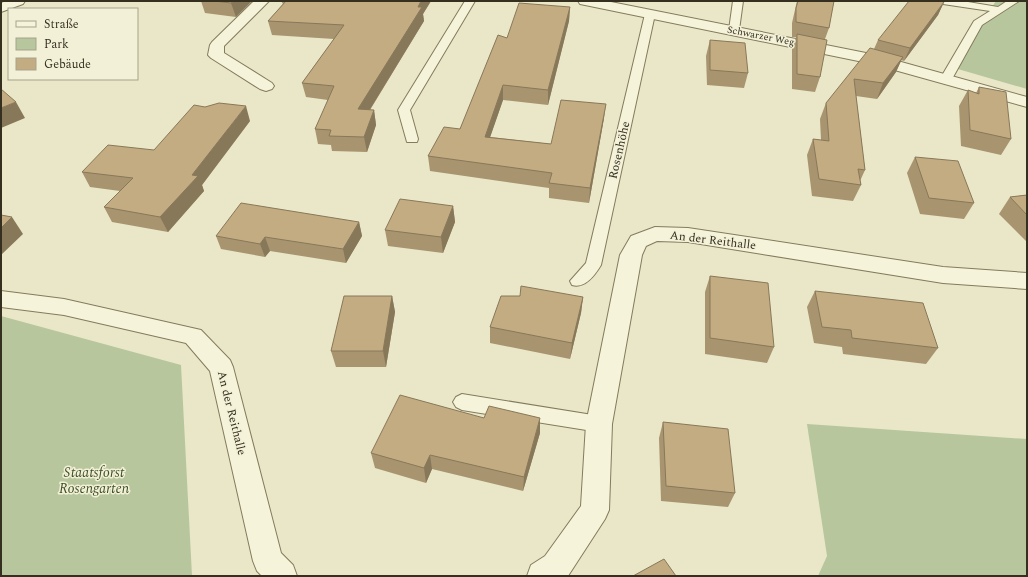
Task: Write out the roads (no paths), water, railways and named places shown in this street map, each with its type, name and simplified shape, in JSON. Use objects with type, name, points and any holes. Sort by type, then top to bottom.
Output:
[{"type":"street","points":[[1,8],[18,1]]},
{"type":"street","points":[[262,1],[217,45],[216,55],[266,86]]},
{"type":"street","name":"Schwarzer Weg","points":[[585,1],[817,46],[946,79],[1027,102]]},
{"type":"street","name":"An der Reithalle","points":[[542,576],[556,567],[596,510],[599,424],[631,255],[638,240],[655,234],[688,235],[943,276],[1027,281]]},
{"type":"street","name":"An der Reithalle","points":[[1,299],[64,307],[193,336],[222,367],[268,561],[282,576]]},
{"type":"lane","points":[[412,139],[404,110],[470,1]]},
{"type":"lane","points":[[734,30],[738,1]]},
{"type":"lane","points":[[943,1],[1000,10]]},
{"type":"lane","points":[[946,79],[978,23],[1014,1]]},
{"type":"lane","name":"Rosenhöhe","points":[[578,281],[593,265],[650,14]]},
{"type":"lane","points":[[462,402],[599,424]]},
{"type":"park label","name":"Staatsforst Rosengarten","points":[[94,480]]}]
